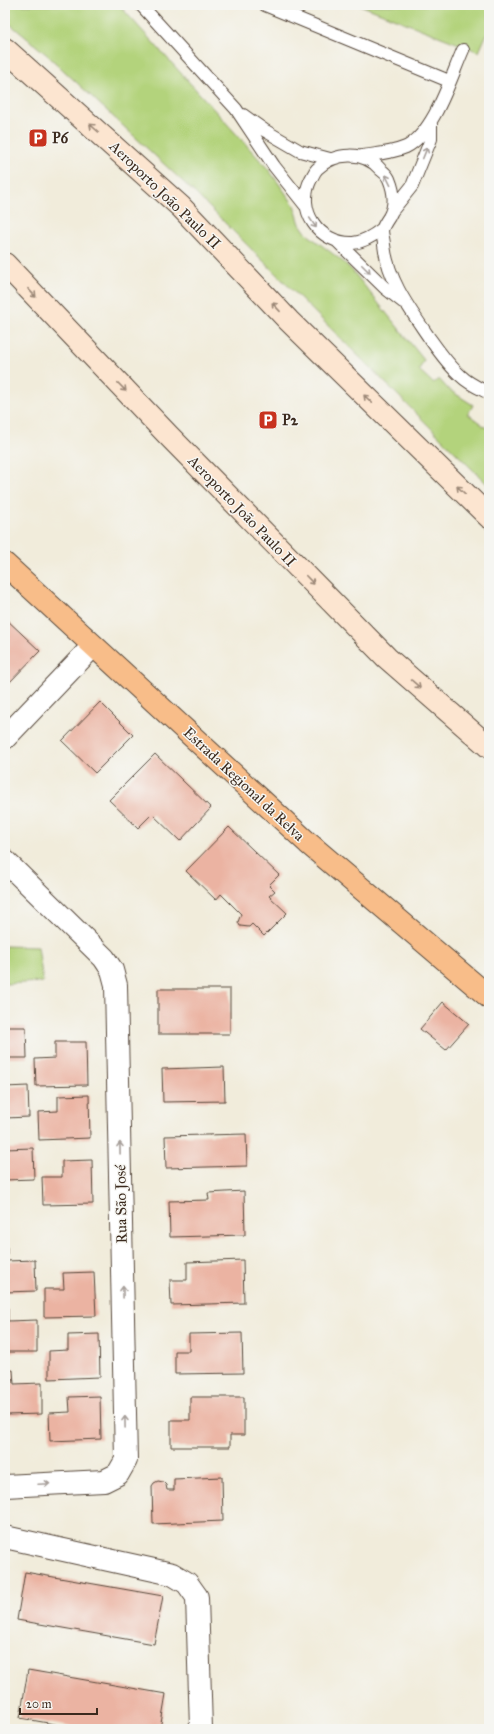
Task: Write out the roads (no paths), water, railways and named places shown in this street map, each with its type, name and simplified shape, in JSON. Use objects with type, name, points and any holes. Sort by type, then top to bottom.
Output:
[{"type":"main road","name":"Aeroporto João Paulo II","points":[[5,49],[181,207],[289,321],[489,517]]},
{"type":"main road","name":"Aeroporto João Paulo II","points":[[5,264],[168,435],[387,658],[489,747]]},
{"type":"main road","name":"Estrada Regional da Relva","points":[[5,564],[308,843],[489,997]]},
{"type":"street","points":[[5,738],[93,646]]},
{"type":"street","name":"Rua São José","points":[[5,861],[104,958],[112,970],[116,985],[126,1460],[118,1474],[104,1481],[5,1486]]},
{"type":"street","points":[[5,1537],[172,1574],[187,1583],[197,1598],[201,1729]]},
{"type":"lane","points":[[141,5],[236,109],[274,166],[305,205],[311,221],[322,234],[338,242],[385,288],[407,306]]},
{"type":"lane","points":[[264,5],[449,81]]},
{"type":"lane","points":[[305,205],[307,187],[316,170],[330,159],[346,155],[362,156],[394,152],[408,146],[430,124],[463,50]]},
{"type":"lane","points":[[236,109],[264,130],[300,151],[330,159]]},
{"type":"lane","points":[[338,242],[354,243],[370,238],[382,229],[392,211],[412,186],[431,139],[430,124]]},
{"type":"lane","points":[[362,156],[377,164],[388,177],[394,194],[392,211]]},
{"type":"lane","points":[[382,229],[385,254],[392,276],[407,306],[445,360],[475,387],[489,393]]},
{"type":"place","name":"P6","points":[[38,138]]},
{"type":"place","name":"P2","points":[[268,420]]}]
